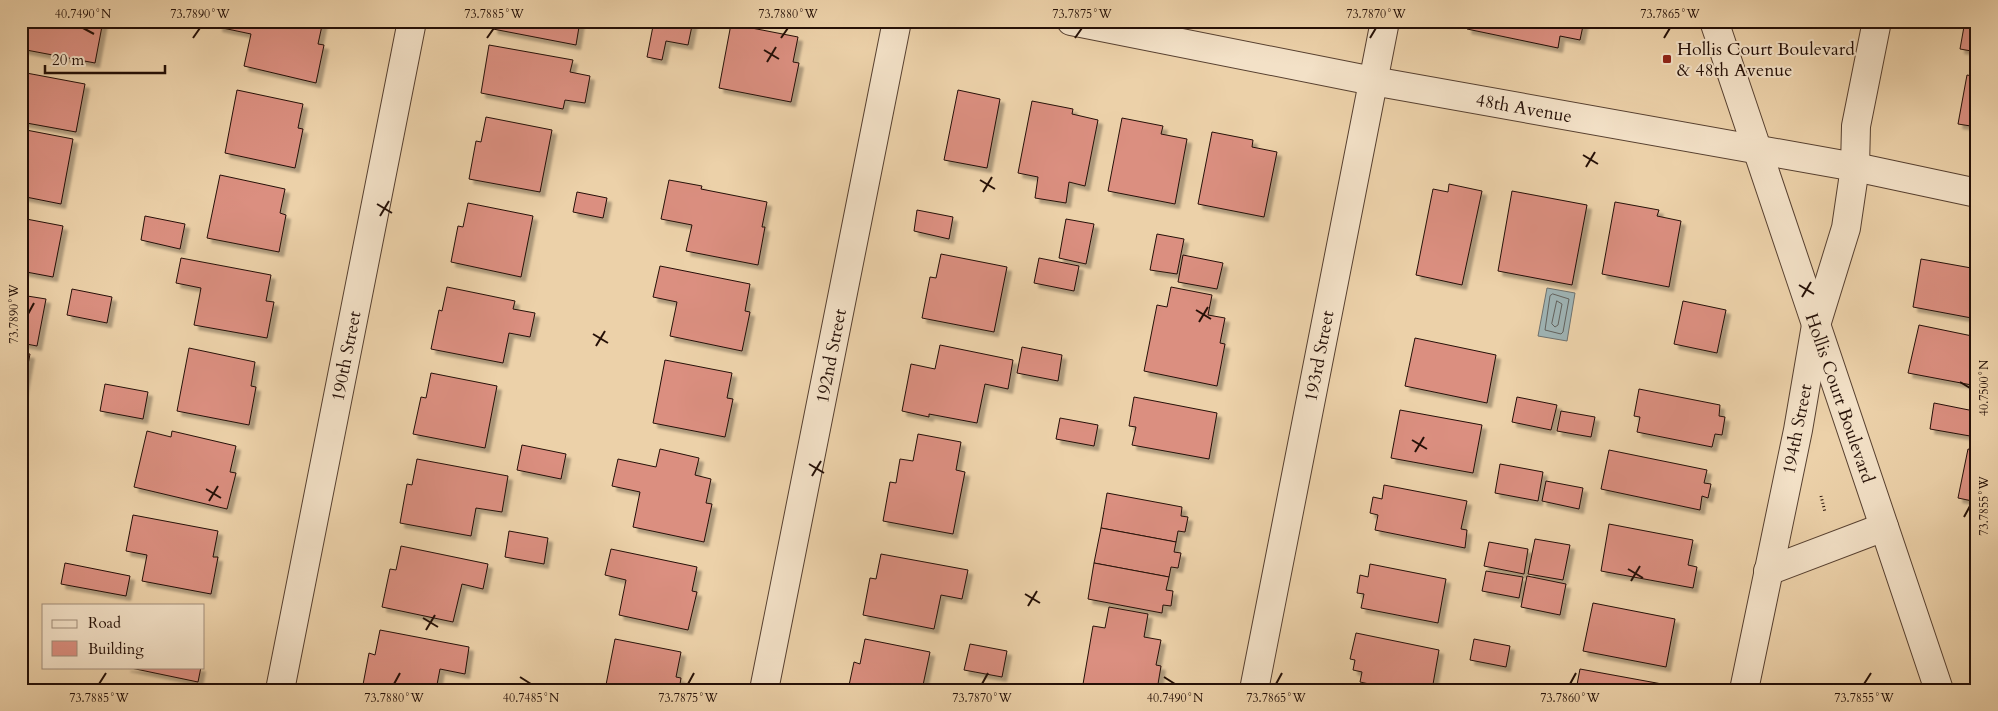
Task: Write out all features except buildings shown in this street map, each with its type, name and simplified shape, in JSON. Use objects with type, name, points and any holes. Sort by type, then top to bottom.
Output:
[{"type":"street","name":"190th Street","points":[[280,690],[412,21]]},
{"type":"street","name":"192nd Street","points":[[764,690],[898,21]]},
{"type":"street","name":"48th Avenue","points":[[1071,21],[1373,81],[1855,167],[1977,193]]},
{"type":"street","name":"193rd Street","points":[[1254,690],[1385,21]]},
{"type":"street","name":"Hollis Court Boulevard","points":[[1714,21],[1939,690]]},
{"type":"street","name":"194th Street","points":[[1744,690],[1798,430],[1816,326],[1846,228],[1855,167],[1856,126],[1877,21]]},
{"type":"street","points":[[1768,571],[1884,527]]},
{"type":"water","points":[[1547,288],[1575,293],[1567,341],[1538,336]]},
{"type":"place","name":"Hollis Court Boulevard & 48th Avenue","points":[[1667,59]]}]
